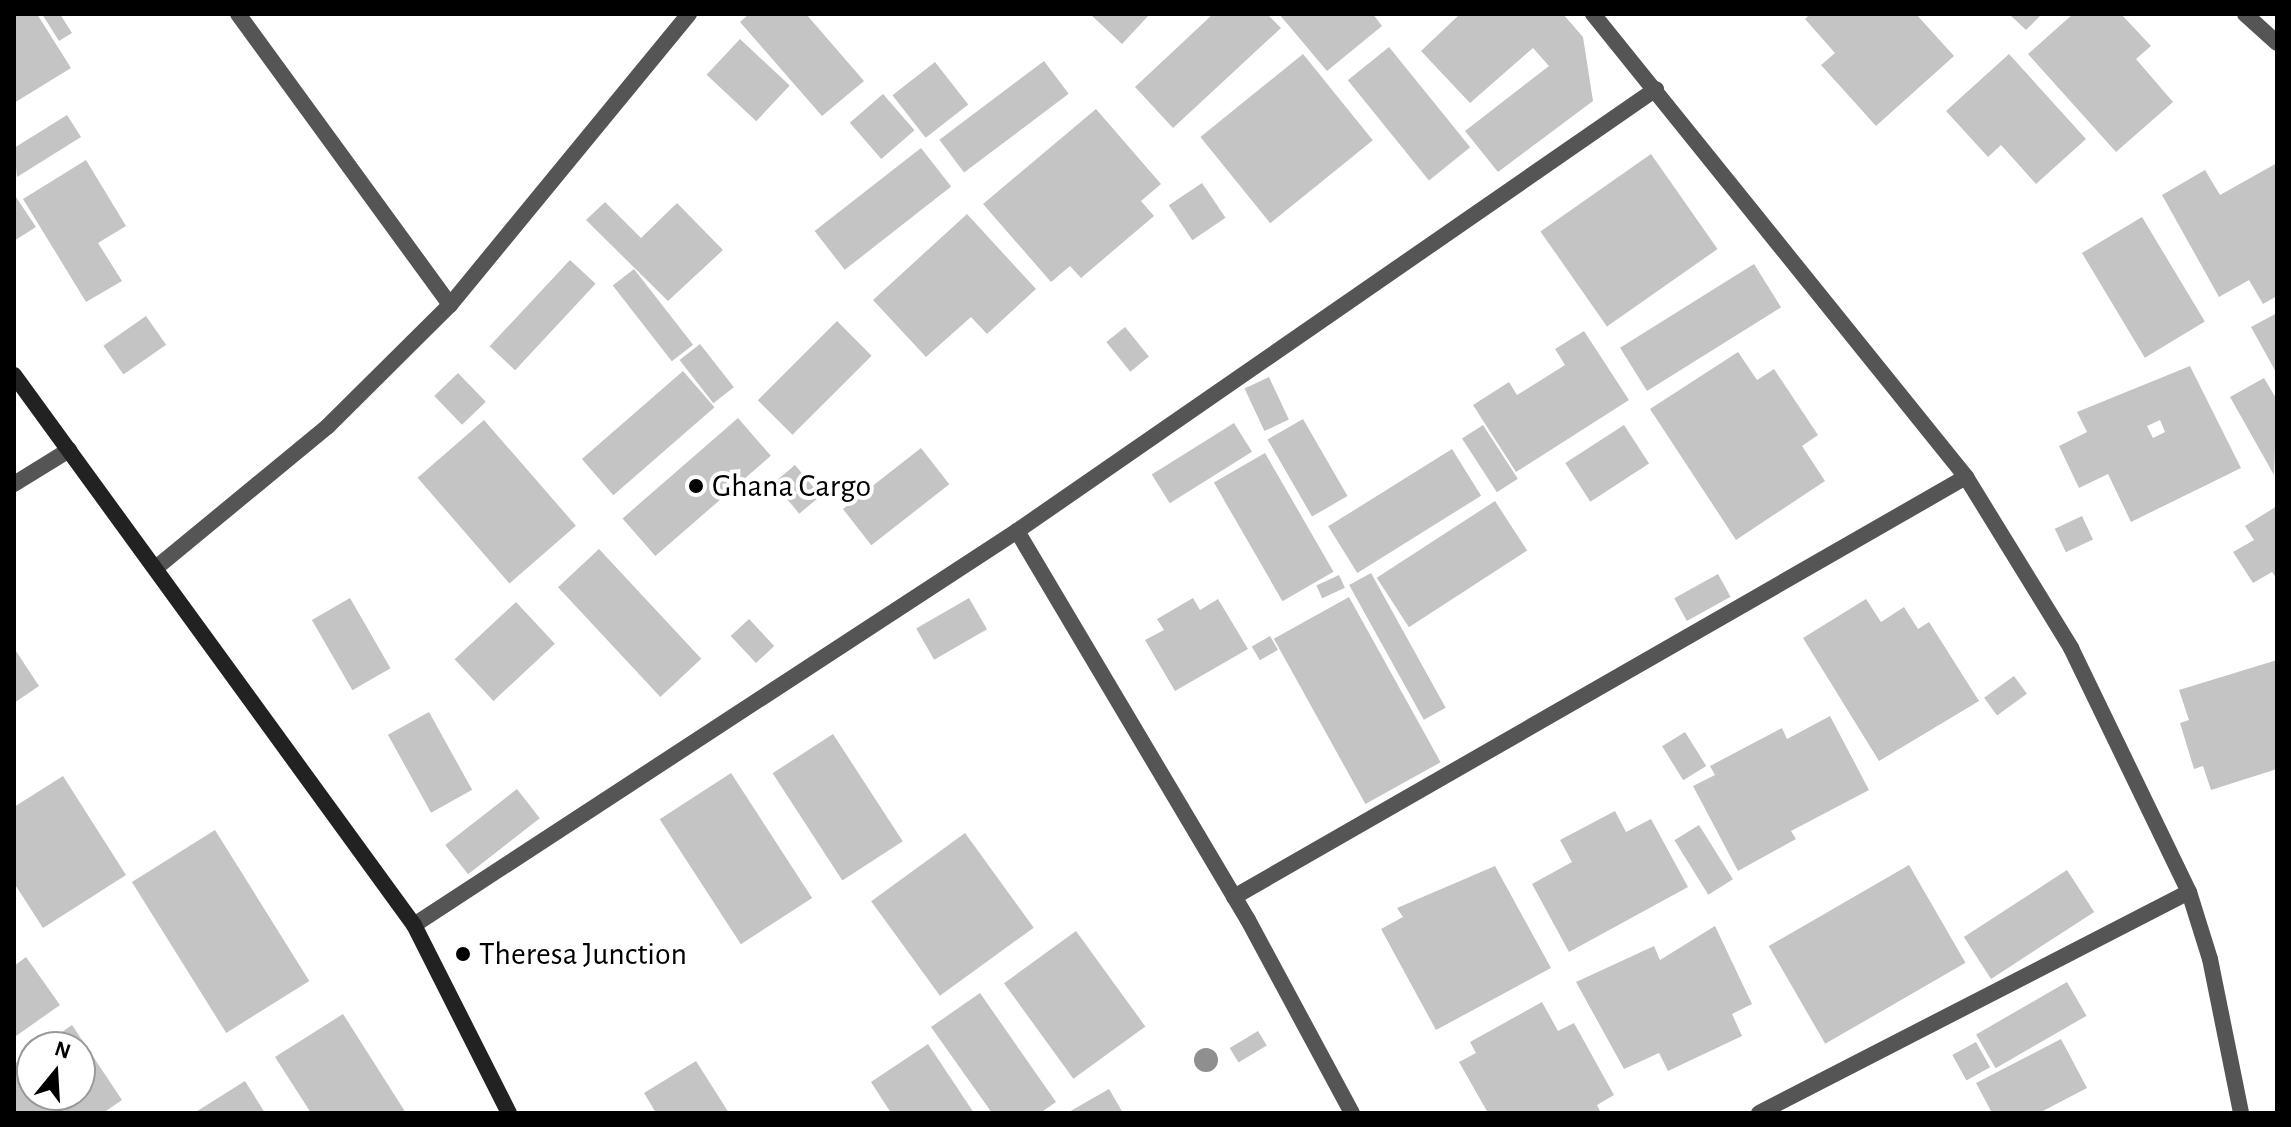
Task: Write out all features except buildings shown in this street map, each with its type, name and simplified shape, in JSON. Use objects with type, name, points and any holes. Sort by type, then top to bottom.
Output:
[{"type":"street","points":[[238,14],[450,305]]},
{"type":"street","points":[[157,567],[327,427],[450,305],[689,14]]},
{"type":"street","points":[[1593,14],[1966,477],[2071,648],[2189,892],[2210,959],[2241,1113]]},
{"type":"street","points":[[2245,14],[2277,43]]},
{"type":"street","points":[[414,925],[1017,531],[1656,89]]},
{"type":"street","points":[[14,375],[157,567],[414,925],[509,1113]]},
{"type":"street","points":[[14,484],[69,450]]},
{"type":"street","points":[[1234,897],[1966,477]]},
{"type":"street","points":[[1017,531],[1234,897],[1352,1113]]},
{"type":"street","points":[[1759,1113],[2189,892]]},
{"type":"place","name":"Ghana Cargo","points":[[696,486]]},
{"type":"place","name":"Theresa Junction","points":[[463,954]]}]
